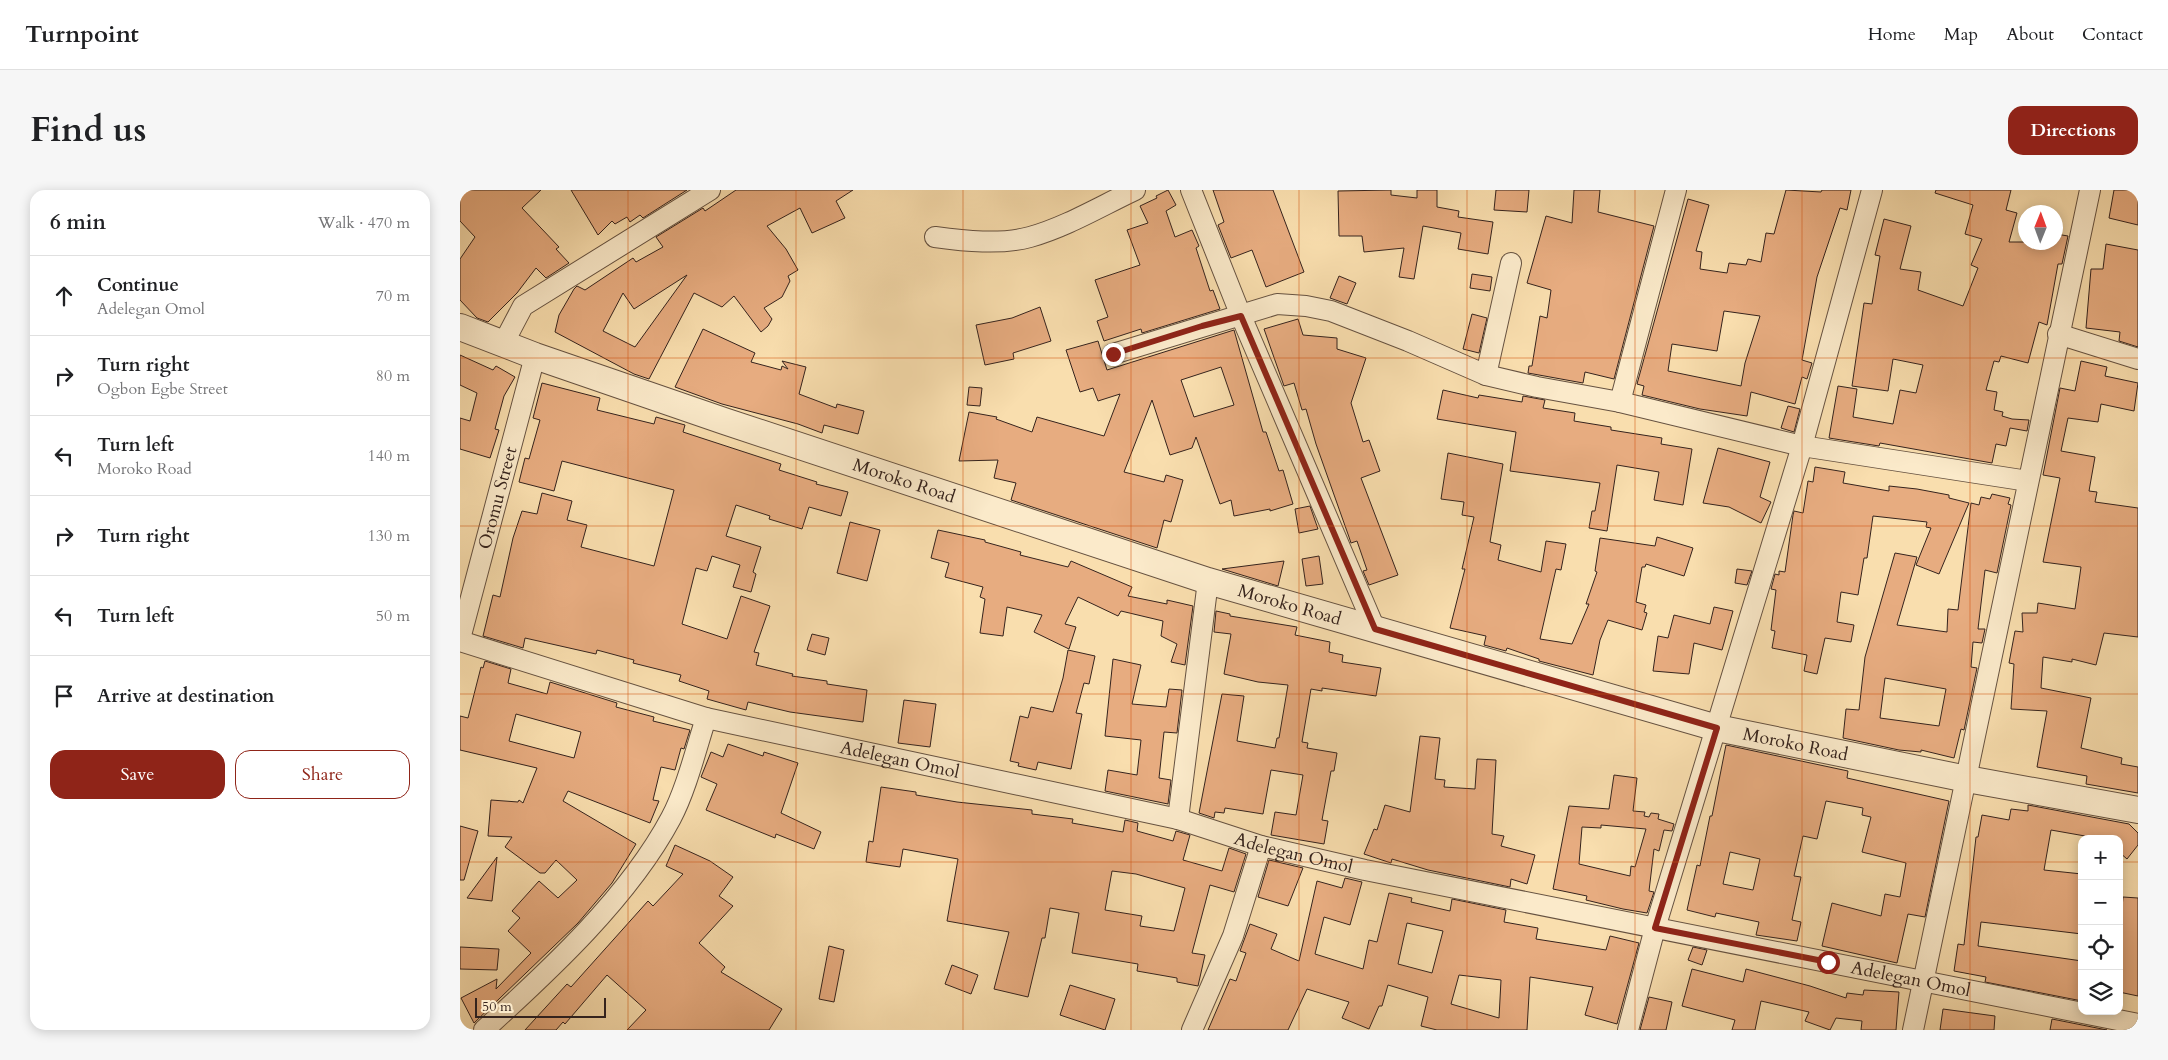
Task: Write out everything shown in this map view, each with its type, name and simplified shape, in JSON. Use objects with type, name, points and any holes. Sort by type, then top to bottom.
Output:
[{"type":"street","points":[[503,344],[523,306],[710,190]]},
{"type":"street","points":[[935,237],[996,240],[1028,238],[1053,229],[1135,190]]},
{"type":"street","points":[[1191,190],[1241,316],[1375,629]]},
{"type":"street","points":[[1620,402],[1676,190]]},
{"type":"street","points":[[1628,1030],[1655,928],[1802,446],[1872,190]]},
{"type":"street","points":[[1913,1030],[1967,780],[2058,334],[2090,190]]},
{"type":"street","points":[[1486,374],[1511,263]]},
{"type":"street","points":[[1113,354],[1277,304],[1306,306],[1331,311],[1486,374],[1537,387],[1620,402],[1802,446],[2028,481]]},
{"type":"street","name":"Moroko Road","points":[[460,327],[535,356],[978,506],[1208,581],[1717,728],[1967,780],[2138,810]]},
{"type":"street","points":[[2058,334],[2138,359]]},
{"type":"street","name":"Oromu Street","points":[[460,640],[535,356]]},
{"type":"street","points":[[1178,819],[1208,581]]},
{"type":"street","name":"Adelegan Omol","points":[[460,640],[706,718],[1178,819],[1261,846],[1365,870],[1925,980],[2138,1024]]},
{"type":"street","points":[[484,1030],[570,948],[621,890],[655,845],[672,817],[706,718]]},
{"type":"street","points":[[1192,1030],[1233,936],[1261,846]]},
{"type":"building","points":[[460,190],[541,190],[522,208],[559,247],[556,249],[569,263],[546,278],[536,268],[517,293],[488,322],[477,318],[460,300],[460,259],[475,237],[460,221]]},
{"type":"building","points":[[571,190],[687,190],[643,218],[640,215],[630,222],[627,217],[615,224],[612,221],[598,235]]},
{"type":"building","points":[[736,190],[853,190],[836,201],[845,218],[812,233],[800,208],[767,226],[786,249],[798,270],[788,276],[790,281],[782,297],[764,308],[772,319],[761,332],[734,296],[722,307],[694,293],[649,379],[634,374],[555,332],[559,315],[577,286],[585,290],[633,258],[636,262],[663,247],[656,237],[703,208],[705,211]],"holes":[[[687,275],[635,347],[603,331],[623,293],[634,309]]]},
{"type":"building","points":[[1168,190],[1176,205],[1166,211],[1175,237],[1192,230],[1199,246],[1196,248],[1210,291],[1213,290],[1220,309],[1142,333],[1141,329],[1104,341],[1097,321],[1108,317],[1095,280],[1140,265],[1127,230],[1148,223],[1140,206]]},
{"type":"building","points":[[1213,190],[1273,190],[1304,272],[1266,287],[1252,250],[1231,258],[1218,225],[1224,222]]},
{"type":"building","points":[[1391,190],[1391,195],[1417,198],[1417,190],[1437,190],[1437,207],[1459,211],[1458,217],[1493,222],[1488,254],[1458,249],[1461,233],[1423,226],[1414,279],[1399,277],[1404,248],[1364,252],[1362,236],[1339,236],[1338,191]]},
{"type":"building","points":[[1496,190],[1529,190],[1527,212],[1494,210]]},
{"type":"building","points":[[1574,190],[1600,190],[1598,212],[1654,226],[1614,379],[1585,372],[1583,383],[1528,373],[1529,366],[1532,366],[1540,316],[1547,318],[1551,290],[1527,283],[1546,216],[1572,223]]},
{"type":"building","points":[[1786,190],[1821,192],[1822,190],[1851,190],[1847,210],[1840,208],[1817,277],[1802,360],[1812,363],[1807,379],[1802,377],[1795,404],[1751,392],[1747,416],[1700,409],[1642,395],[1644,386],[1637,384],[1688,199],[1709,205],[1696,251],[1702,252],[1700,269],[1727,273],[1729,263],[1746,265],[1748,259],[1761,262],[1766,233],[1774,234]],"holes":[[[1724,311],[1760,316],[1745,363],[1741,386],[1668,371],[1672,344],[1717,351]]]},
{"type":"building","points":[[1936,190],[2011,190],[2006,210],[2017,213],[2009,242],[2018,242],[2018,250],[2063,250],[2063,235],[2068,236],[2062,264],[2058,264],[2047,325],[2039,322],[2028,363],[2001,356],[1999,362],[1994,361],[1986,390],[1997,392],[1994,410],[2003,412],[2002,416],[2012,419],[2029,420],[2027,431],[2010,428],[2006,446],[1996,444],[1992,463],[1880,443],[1879,446],[1829,438],[1838,386],[1857,389],[1853,417],[1893,424],[1900,390],[1916,393],[1923,365],[1893,359],[1888,391],[1852,386],[1864,303],[1872,304],[1880,256],[1875,255],[1884,219],[1911,226],[1900,269],[1921,272],[1918,290],[1963,306],[1978,268],[1971,265],[1982,239],[1965,234],[1973,205],[1935,193]]},
{"type":"building","points":[[2114,190],[2138,190],[2138,225],[2109,218]]},
{"type":"building","points":[[2106,244],[2138,250],[2138,347],[2119,341],[2120,332],[2086,328],[2091,269],[2103,269]]},
{"type":"building","points":[[1472,274],[1492,277],[1490,291],[1470,288]]},
{"type":"building","points":[[1339,276],[1356,283],[1347,304],[1330,298]]},
{"type":"building","points":[[1040,307],[1051,341],[1013,353],[1014,359],[985,365],[976,325],[1012,318]]},
{"type":"building","points":[[1472,314],[1487,318],[1479,353],[1463,349]]},
{"type":"building","points":[[1298,319],[1303,335],[1337,338],[1337,349],[1366,358],[1351,403],[1363,442],[1369,440],[1380,471],[1361,478],[1398,575],[1369,585],[1363,571],[1367,570],[1357,541],[1351,543],[1316,444],[1306,409],[1302,410],[1294,383],[1284,386],[1264,329]]},
{"type":"building","points":[[703,329],[755,353],[751,362],[781,370],[782,366],[788,369],[782,361],[806,367],[799,394],[836,408],[837,404],[864,411],[858,434],[824,425],[822,433],[798,424],[722,404],[675,387]]},
{"type":"building","points":[[1234,330],[1263,432],[1266,432],[1279,471],[1283,470],[1293,504],[1270,511],[1270,509],[1234,516],[1231,500],[1220,504],[1196,437],[1192,448],[1170,455],[1152,400],[1124,472],[1164,482],[1166,475],[1183,480],[1171,522],[1164,520],[1157,548],[1011,500],[1016,483],[994,478],[998,460],[959,461],[969,412],[997,417],[996,419],[1032,432],[1037,417],[1104,436],[1120,394],[1098,401],[1093,388],[1080,392],[1066,350],[1098,341],[1107,370]],"holes":[[[1221,367],[1234,405],[1194,417],[1181,380]]]},
{"type":"building","points":[[460,355],[493,370],[496,366],[515,377],[504,396],[495,429],[499,430],[490,458],[460,449],[460,418],[470,421],[477,393],[460,385]]},
{"type":"building","points":[[2081,361],[2107,367],[2105,376],[2138,383],[2134,411],[2101,404],[2098,422],[2068,418],[2061,451],[2095,457],[2089,491],[2097,492],[2095,502],[2138,508],[2138,637],[2104,633],[2096,665],[2072,659],[2072,662],[2043,657],[2041,688],[2091,698],[2081,748],[2122,758],[2121,764],[2138,767],[2138,793],[2086,784],[2087,776],[2037,767],[2047,711],[2011,709],[2014,664],[2009,663],[2015,631],[2023,632],[2022,613],[2037,613],[2038,603],[2075,609],[2081,567],[2043,562],[2060,478],[2043,475],[2060,388],[2075,391]]},
{"type":"building","points":[[542,383],[600,398],[597,410],[654,424],[656,417],[685,425],[683,432],[781,464],[779,470],[817,482],[816,484],[848,492],[841,516],[809,507],[802,529],[769,519],[770,516],[736,505],[726,536],[761,547],[753,572],[756,574],[751,592],[733,587],[740,565],[712,556],[707,571],[696,568],[682,624],[727,639],[741,596],[770,606],[754,652],[759,653],[756,665],[793,674],[792,676],[827,681],[827,684],[867,690],[863,722],[790,712],[748,702],[746,710],[707,699],[709,691],[679,681],[681,675],[633,663],[634,660],[597,650],[596,654],[525,638],[523,648],[483,636],[493,595],[500,597],[513,538],[522,511],[537,514],[542,493],[572,501],[567,520],[587,525],[581,547],[654,566],[674,490],[562,461],[554,491],[519,482],[525,458],[529,459],[540,420],[533,418]]},
{"type":"building","points":[[969,387],[982,388],[980,406],[967,405]]},
{"type":"building","points":[[1443,390],[1478,398],[1479,395],[1522,402],[1523,396],[1545,400],[1543,408],[1575,413],[1574,421],[1611,427],[1611,430],[1662,438],[1661,444],[1692,449],[1683,505],[1654,500],[1659,472],[1617,465],[1607,531],[1589,528],[1592,511],[1595,511],[1600,483],[1510,471],[1516,432],[1437,419]]},
{"type":"building","points":[[1788,406],[1800,409],[1794,432],[1781,428]]},
{"type":"building","points":[[1718,448],[1770,462],[1760,497],[1771,502],[1761,523],[1729,507],[1703,503]]},
{"type":"building","points":[[1448,453],[1503,464],[1490,542],[1501,545],[1498,560],[1541,572],[1546,541],[1566,544],[1561,570],[1556,569],[1540,639],[1572,644],[1589,604],[1586,604],[1597,572],[1595,571],[1600,538],[1655,546],[1657,537],[1693,548],[1684,576],[1646,564],[1645,567],[1642,567],[1636,602],[1646,605],[1644,612],[1647,613],[1642,630],[1608,620],[1600,640],[1593,675],[1539,661],[1539,659],[1507,648],[1506,651],[1484,645],[1486,636],[1450,628],[1465,569],[1462,569],[1474,517],[1462,515],[1464,502],[1441,499]]},
{"type":"building","points":[[1815,467],[1845,472],[1843,483],[1889,491],[1889,486],[1917,489],[1949,495],[1949,498],[1969,503],[1939,574],[1916,565],[1931,528],[1926,527],[1927,522],[1873,516],[1867,558],[1864,558],[1858,595],[1841,592],[1837,622],[1854,625],[1851,642],[1825,638],[1817,674],[1804,671],[1807,655],[1772,648],[1775,631],[1771,630],[1776,590],[1771,589],[1775,574],[1779,575],[1779,571],[1785,572],[1794,511],[1803,513],[1808,481],[1813,482]]},
{"type":"building","points":[[1992,494],[2010,498],[2008,504],[2011,505],[1997,573],[1985,570],[1978,629],[1985,629],[1982,643],[1973,642],[1971,667],[1977,668],[1964,730],[1961,729],[1954,758],[1921,750],[1921,752],[1899,750],[1843,738],[1846,709],[1859,710],[1865,657],[1895,553],[1917,557],[1897,625],[1947,632],[1948,609],[1958,610],[1971,503],[1979,505],[1981,497],[1990,499]],"holes":[[[1885,678],[1946,689],[1939,726],[1880,718]]]},
{"type":"building","points":[[1310,506],[1318,529],[1299,533],[1295,509]]},
{"type":"building","points":[[850,522],[880,530],[867,581],[837,573]]},
{"type":"building","points":[[938,530],[985,540],[985,542],[1021,552],[1020,555],[1068,567],[1071,561],[1132,587],[1128,596],[1167,604],[1167,600],[1193,606],[1185,665],[1171,662],[1177,644],[1161,636],[1163,621],[1121,611],[1118,616],[1078,597],[1065,624],[1076,627],[1069,649],[1034,632],[1042,615],[1007,607],[1003,636],[980,633],[985,599],[980,597],[983,587],[945,577],[949,563],[931,558]]},
{"type":"building","points":[[1319,556],[1323,584],[1306,586],[1302,559]]},
{"type":"building","points":[[1284,561],[1278,586],[1222,569]]},
{"type":"building","points":[[1737,569],[1752,571],[1747,585],[1735,583]]},
{"type":"building","points":[[1714,607],[1733,611],[1722,650],[1694,643],[1689,674],[1653,671],[1658,636],[1668,638],[1674,615],[1710,624]]},
{"type":"building","points":[[1216,611],[1230,614],[1230,616],[1297,627],[1295,635],[1330,642],[1329,652],[1343,655],[1342,662],[1381,668],[1376,696],[1322,688],[1322,691],[1311,689],[1302,742],[1308,743],[1307,748],[1337,753],[1334,771],[1331,771],[1322,820],[1328,821],[1324,844],[1271,835],[1275,812],[1296,815],[1303,775],[1271,770],[1263,814],[1225,808],[1224,813],[1215,812],[1214,818],[1199,813],[1222,694],[1244,696],[1237,741],[1275,748],[1277,738],[1279,738],[1288,685],[1258,682],[1224,674],[1231,634],[1214,632]]},
{"type":"building","points":[[812,634],[829,638],[825,655],[807,650]]},
{"type":"building","points":[[1068,650],[1095,656],[1089,684],[1084,683],[1076,713],[1082,714],[1071,769],[1038,762],[1036,770],[1018,766],[1019,763],[1010,761],[1020,716],[1028,718],[1031,707],[1053,712],[1063,678]]},
{"type":"building","points":[[1113,659],[1141,665],[1132,704],[1166,707],[1169,689],[1182,690],[1177,733],[1164,732],[1159,778],[1171,780],[1168,804],[1105,791],[1108,770],[1137,775],[1141,740],[1105,736]]},
{"type":"building","points":[[485,661],[511,669],[508,683],[547,694],[550,682],[617,703],[616,707],[654,717],[653,721],[690,730],[684,749],[681,748],[675,770],[661,767],[653,800],[659,801],[650,823],[568,791],[563,801],[636,844],[612,883],[578,923],[474,1023],[461,998],[497,979],[496,989],[531,953],[508,931],[520,918],[512,911],[539,881],[558,898],[577,880],[556,860],[545,873],[540,873],[505,847],[512,837],[488,836],[491,800],[518,802],[519,800],[523,803],[537,768],[460,750],[460,716],[468,718],[481,667],[483,668]],"holes":[[[516,714],[581,732],[574,758],[509,741]]]},
{"type":"building","points":[[904,700],[936,704],[930,747],[898,743]]},
{"type":"building","points":[[1420,736],[1440,738],[1435,779],[1445,780],[1444,787],[1475,789],[1477,759],[1496,760],[1492,834],[1504,836],[1501,846],[1535,855],[1527,884],[1511,879],[1510,887],[1428,870],[1392,859],[1391,863],[1364,854],[1374,829],[1377,830],[1385,805],[1410,812]]},
{"type":"building","points":[[728,744],[763,756],[764,752],[798,763],[781,813],[821,832],[814,849],[776,834],[775,838],[706,810],[717,784],[701,777],[711,752],[723,757]]},
{"type":"building","points":[[1726,745],[1848,771],[1847,778],[1949,801],[1925,917],[1908,914],[1897,963],[1822,946],[1832,903],[1881,916],[1885,894],[1900,897],[1906,863],[1862,852],[1871,817],[1862,815],[1863,808],[1826,801],[1817,839],[1803,836],[1794,876],[1801,877],[1792,920],[1801,922],[1797,941],[1756,935],[1759,922],[1716,913],[1715,917],[1687,910],[1697,865],[1700,866],[1710,816],[1712,816]],"holes":[[[1730,852],[1760,859],[1753,890],[1723,884]]]},
{"type":"building","points":[[1614,775],[1637,778],[1633,811],[1645,812],[1644,816],[1649,817],[1651,813],[1659,814],[1658,819],[1674,824],[1672,831],[1664,830],[1659,851],[1654,849],[1649,891],[1654,892],[1647,913],[1586,900],[1587,896],[1553,889],[1569,806],[1609,809]],"holes":[[[1601,825],[1646,829],[1635,867],[1631,866],[1630,876],[1579,864],[1582,827],[1601,828]]]},
{"type":"building","points":[[881,787],[916,792],[916,795],[957,802],[1032,810],[1032,814],[1073,819],[1072,823],[1123,832],[1125,820],[1138,823],[1137,831],[1173,841],[1176,831],[1190,835],[1183,860],[1222,871],[1229,848],[1246,854],[1234,892],[1210,885],[1192,953],[1205,955],[1198,986],[1177,982],[1177,978],[1137,971],[1138,964],[1072,953],[1079,913],[1050,908],[1045,938],[1042,938],[1028,997],[994,989],[1009,932],[947,921],[958,859],[903,849],[900,867],[866,862],[869,841],[873,842]],"holes":[[[1112,871],[1136,874],[1185,888],[1174,931],[1140,926],[1142,916],[1105,910]]]},
{"type":"building","points":[[2028,805],[2129,824],[2138,833],[2138,845],[2127,859],[2123,856],[2123,835],[2079,835],[2051,830],[2044,870],[2078,874],[2078,934],[1981,922],[1978,946],[2078,960],[2078,1000],[1985,982],[1986,977],[1954,971],[1958,944],[1964,945],[1976,837],[1978,837],[1982,815],[2009,820],[2011,809],[2028,811]]},
{"type":"building","points":[[460,826],[478,831],[464,880],[460,880]]},
{"type":"building","points":[[675,845],[710,861],[733,877],[719,896],[733,906],[699,943],[725,967],[721,972],[782,1009],[769,1030],[627,1030],[646,1010],[607,975],[565,1024],[563,1022],[556,1030],[525,1030],[567,984],[571,987],[648,901],[653,906],[683,874],[666,866]]},
{"type":"building","points":[[497,857],[492,901],[467,898]]},
{"type":"building","points":[[1269,860],[1303,868],[1288,906],[1258,897]]},
{"type":"building","points":[[1345,878],[1362,882],[1350,925],[1324,917],[1315,954],[1363,969],[1369,940],[1377,942],[1389,893],[1412,898],[1411,902],[1450,911],[1452,899],[1506,910],[1504,922],[1538,928],[1536,939],[1606,950],[1610,936],[1639,943],[1617,1024],[1585,1015],[1593,987],[1530,977],[1527,1030],[1437,1030],[1421,1026],[1428,997],[1388,985],[1382,1006],[1379,1006],[1369,1029],[1342,1018],[1349,1002],[1307,989],[1288,1030],[1208,1030],[1230,979],[1236,981],[1246,953],[1240,951],[1250,924],[1277,934],[1271,949],[1299,961],[1317,881],[1342,888]],"holes":[[[1407,923],[1443,931],[1432,973],[1398,964]],[[1459,975],[1501,980],[1499,1018],[1451,1004]]]},
{"type":"building","points":[[2123,897],[2138,898],[2138,996],[2123,993]]},
{"type":"building","points":[[829,946],[844,950],[834,1002],[819,999]]},
{"type":"building","points":[[460,947],[499,949],[497,970],[460,969]]},
{"type":"building","points":[[1693,947],[1707,950],[1702,965],[1688,960]]},
{"type":"building","points":[[952,965],[978,975],[971,994],[945,984]]},
{"type":"building","points":[[1692,969],[1743,982],[1746,969],[1846,998],[1847,993],[1863,995],[1864,990],[1899,992],[1896,1030],[1861,1030],[1862,1021],[1836,1018],[1830,1030],[1805,1021],[1809,1012],[1761,1001],[1755,1030],[1732,1030],[1735,1020],[1682,1006]]},
{"type":"building","points":[[1070,985],[1115,999],[1105,1030],[1060,1015]]},
{"type":"building","points":[[1649,997],[1672,1002],[1666,1030],[1640,1030]]},
{"type":"building","points":[[1943,1009],[1995,1016],[1994,1030],[1940,1030]]},
{"type":"building","points":[[2052,1019],[2107,1030],[2050,1030]]},
{"type":"route","points":[[1113,354],[1202,326],[1241,316],[1375,629],[1717,728],[1655,928],[1828,962]]}]
